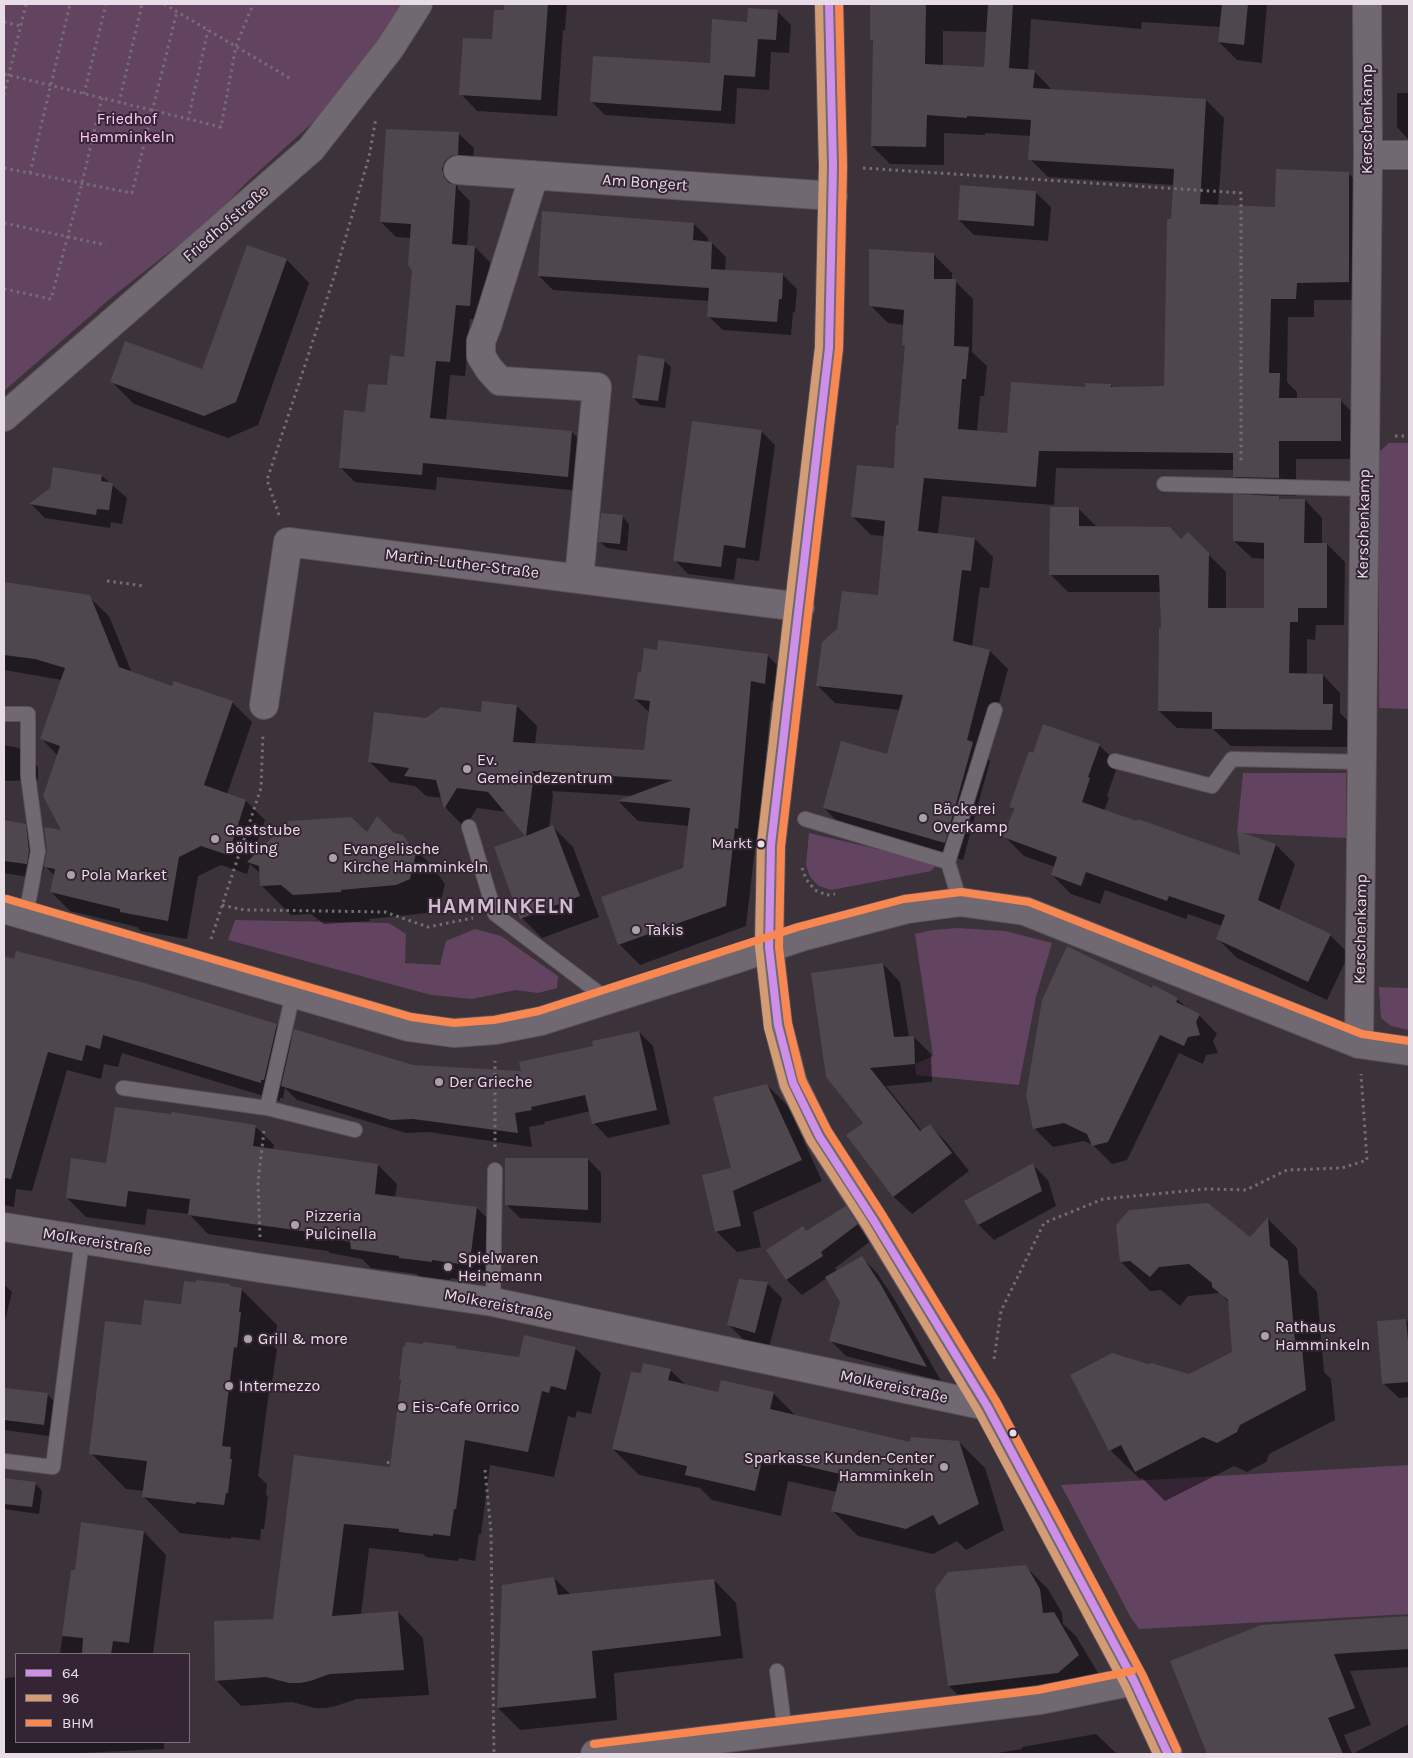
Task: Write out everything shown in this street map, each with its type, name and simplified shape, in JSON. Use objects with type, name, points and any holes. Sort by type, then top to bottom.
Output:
[{"type":"street","name":"Friedhofstraße","points":[[4,417],[311,149],[390,48],[418,4]]},
{"type":"street","points":[[830,4],[833,196],[829,348],[771,845],[769,947],[778,1025],[793,1083],[819,1136],[987,1406],[1134,1681],[1168,1754]]},
{"type":"street","name":"Kerschenkamp","points":[[1360,1044],[1368,155],[1367,4]]},
{"type":"street","points":[[1368,155],[1409,155]]},
{"type":"street","name":"Am Bongert","points":[[458,170],[833,196]]},
{"type":"street","points":[[534,175],[481,341],[481,356],[489,369],[500,380],[596,386],[579,579]]},
{"type":"street","points":[[264,705],[288,542]]},
{"type":"street","name":"Martin-Luther-Straße","points":[[288,542],[800,607]]},
{"type":"street","points":[[15,912],[409,1027],[454,1033],[495,1030],[541,1021],[801,937],[907,909],[960,902],[1025,911],[1360,1044],[1409,1051]]},
{"type":"street","name":"Molkereistraße","points":[[4,1227],[260,1268],[493,1302],[987,1406]]},
{"type":"street","points":[[595,1754],[1040,1700],[1134,1681]]},
{"type":"lane","points":[[1164,484],[1365,489]]},
{"type":"lane","points":[[960,902],[948,862],[995,710]]},
{"type":"lane","points":[[4,714],[28,714],[28,776],[38,851],[15,912]]},
{"type":"lane","points":[[1115,761],[1212,786],[1232,759],[1362,762]]},
{"type":"lane","points":[[805,819],[948,862]]},
{"type":"lane","points":[[469,828],[495,914],[608,1000]]},
{"type":"lane","points":[[267,1108],[293,994]]},
{"type":"lane","points":[[123,1088],[267,1108],[355,1130]]},
{"type":"lane","points":[[493,1302],[495,1170]]},
{"type":"lane","points":[[4,1461],[53,1467],[82,1240]]},
{"type":"lane","points":[[777,1671],[785,1732]]},
{"type":"path","points":[[4,95],[26,4]]},
{"type":"path","points":[[30,173],[70,4]]},
{"type":"path","points":[[84,94],[106,4]]},
{"type":"path","points":[[120,103],[142,4]]},
{"type":"path","points":[[164,4],[291,79]]},
{"type":"path","points":[[4,74],[221,128],[236,46],[253,4]]},
{"type":"path","points":[[4,168],[132,193],[177,11]]},
{"type":"path","points":[[4,22],[20,26]]},
{"type":"path","points":[[188,120],[208,30]]},
{"type":"path","points":[[4,289],[51,299],[102,98]]},
{"type":"path","points":[[288,542],[266,480],[335,274],[369,157],[378,112]]},
{"type":"path","points":[[833,166],[1241,193],[1241,487]]},
{"type":"path","points":[[4,224],[106,245]]},
{"type":"path","points":[[107,581],[146,586]]},
{"type":"path","points":[[201,966],[262,788],[264,705]]},
{"type":"path","points":[[802,866],[806,879],[815,890],[827,895],[840,894]]},
{"type":"path","points":[[222,905],[251,910],[385,912],[428,927],[495,914]]},
{"type":"path","points":[[495,1030],[495,1170]]},
{"type":"path","points":[[987,1406],[1001,1311],[1044,1222],[1103,1199],[1206,1190],[1246,1190],[1287,1170],[1342,1168],[1367,1160],[1360,1044]]},
{"type":"path","points":[[260,1268],[258,1182],[267,1108]]},
{"type":"path","points":[[485,1470],[491,1531],[494,1754]]},
{"type":"green space","name":"Friedhof Hamminkeln","points":[[4,4],[400,4],[364,70],[331,106],[247,182],[203,228],[112,297],[4,391]]},
{"type":"green space","points":[[1389,443],[1409,443],[1409,709],[1379,708],[1379,452]]},
{"type":"green space","points":[[1243,773],[1346,773],[1346,838],[1237,833]]},
{"type":"green space","points":[[809,833],[932,862],[935,866],[931,871],[831,890],[819,886],[810,877],[806,865]]},
{"type":"green space","points":[[235,920],[389,923],[406,934],[405,963],[440,965],[446,941],[475,929],[501,936],[558,976],[557,988],[538,993],[516,990],[472,999],[431,995],[228,940]]},
{"type":"green space","points":[[957,928],[1005,931],[1052,943],[1036,997],[1019,1085],[916,1075],[915,1064],[933,1056],[915,934]]},
{"type":"green space","points":[[1379,987],[1409,988],[1409,1030],[1391,1026],[1381,1018]]},
{"type":"green space","points":[[1409,1465],[1409,1614],[1139,1629],[1130,1616],[1061,1485]]},
{"type":"building","points":[[504,4],[548,4],[541,100],[459,95],[463,38],[492,39],[494,10],[504,10]]},
{"type":"building","points":[[870,4],[926,4],[925,64],[984,67],[988,4],[1013,4],[1009,68],[1035,70],[1033,88],[1206,99],[1200,204],[1275,207],[1276,169],[1349,172],[1349,282],[1297,283],[1296,299],[1271,299],[1269,373],[1280,373],[1279,398],[1341,398],[1341,441],[1279,441],[1279,478],[1233,477],[1233,453],[1039,451],[1036,487],[924,478],[918,531],[975,538],[971,571],[962,570],[953,641],[990,650],[967,740],[973,742],[945,843],[823,808],[841,741],[887,754],[903,695],[816,686],[822,642],[837,629],[842,591],[878,595],[885,521],[851,517],[857,465],[894,468],[896,425],[898,425],[905,345],[902,345],[904,310],[869,306],[869,249],[934,253],[934,279],[956,279],[954,346],[969,347],[966,379],[962,379],[958,429],[1007,433],[1011,382],[1085,387],[1085,383],[1111,384],[1111,387],[1164,386],[1167,219],[1171,219],[1174,169],[1028,160],[1031,120],[927,115],[926,147],[871,146],[873,40],[870,40]]},
{"type":"building","points":[[1222,4],[1248,4],[1244,45],[1218,42]]},
{"type":"building","points":[[748,8],[778,10],[776,40],[758,39],[755,77],[724,75],[721,111],[590,102],[593,56],[710,63],[712,19],[747,22]]},
{"type":"building","points":[[386,129],[459,132],[458,155],[451,156],[445,161],[442,169],[444,177],[449,183],[456,185],[452,244],[475,246],[470,306],[456,305],[450,362],[436,361],[430,418],[572,431],[568,477],[423,463],[422,475],[339,468],[344,410],[365,412],[368,384],[387,385],[390,355],[404,357],[412,271],[408,265],[411,224],[380,222]]},
{"type":"building","points":[[960,185],[1036,191],[1034,226],[958,220]]},
{"type":"building","points":[[542,211],[694,223],[693,240],[712,242],[711,269],[783,273],[782,299],[779,299],[777,322],[707,317],[709,288],[538,276]]},
{"type":"building","points":[[247,245],[287,259],[236,402],[204,416],[110,382],[125,341],[202,369]]},
{"type":"building","points":[[638,355],[665,359],[658,401],[632,398]]},
{"type":"building","points":[[692,421],[762,430],[745,548],[724,545],[721,567],[673,561]]},
{"type":"building","points":[[53,467],[102,475],[101,481],[113,483],[109,510],[97,509],[96,515],[29,504],[50,488]]},
{"type":"building","points":[[1233,494],[1279,496],[1279,499],[1305,499],[1304,543],[1327,543],[1327,608],[1298,608],[1298,622],[1290,622],[1289,673],[1323,674],[1323,704],[1333,704],[1332,730],[1212,729],[1212,712],[1158,711],[1159,628],[1161,628],[1159,575],[1049,575],[1050,507],[1079,507],[1079,526],[1170,527],[1181,539],[1188,532],[1209,553],[1208,608],[1264,608],[1264,543],[1233,541]]},
{"type":"building","points":[[601,513],[623,515],[620,544],[598,542]]},
{"type":"building","points":[[4,582],[90,595],[119,667],[172,686],[174,681],[233,701],[204,785],[246,800],[228,855],[201,846],[179,857],[168,921],[120,912],[120,909],[50,892],[55,869],[44,867],[47,850],[44,827],[61,830],[43,796],[60,746],[40,739],[65,668],[35,659],[4,655]]},
{"type":"building","points":[[658,640],[768,654],[765,684],[751,681],[738,829],[735,828],[726,906],[618,945],[601,897],[683,868],[690,808],[617,801],[673,780],[532,771],[534,774],[526,836],[553,825],[580,896],[520,919],[494,847],[525,836],[488,792],[457,788],[444,809],[436,780],[404,776],[409,768],[368,762],[374,712],[426,718],[441,707],[481,712],[482,701],[517,705],[513,742],[644,750],[650,701],[634,699],[638,672],[641,672],[644,648],[657,650]]},
{"type":"building","points":[[1043,724],[1100,744],[1088,777],[1090,778],[1082,802],[1137,821],[1138,819],[1240,855],[1237,831],[1276,844],[1258,900],[1331,934],[1308,982],[1216,939],[1225,915],[1169,896],[1167,901],[1086,872],[1081,886],[1051,875],[1057,857],[1003,837],[1014,809],[1009,807],[1029,751],[1033,753]]},
{"type":"building","name":"Evangelische Kirche Hamminkeln","points":[[377,816],[394,833],[403,835],[416,853],[410,879],[396,885],[341,890],[341,892],[293,895],[281,885],[260,886],[259,866],[247,862],[289,821],[351,817],[367,832]]},
{"type":"building","points":[[4,820],[26,824],[29,851],[27,864],[4,861]]},
{"type":"building","points":[[1067,946],[1152,988],[1153,985],[1178,998],[1176,1002],[1200,1014],[1196,1022],[1200,1035],[1188,1037],[1184,1046],[1160,1035],[1108,1142],[1092,1146],[1087,1134],[1064,1123],[1033,1129],[1026,1095],[1042,1000]]},
{"type":"building","points":[[16,951],[141,982],[277,1024],[264,1080],[261,1080],[261,1083],[103,1035],[100,1049],[86,1045],[82,1061],[48,1052],[11,1179],[4,1178],[4,956],[14,959]]},
{"type":"building","points":[[883,963],[894,1037],[914,1036],[915,1064],[870,1068],[920,1131],[930,1124],[952,1153],[893,1197],[846,1135],[863,1123],[826,1077],[811,973]]},
{"type":"building","points":[[294,1029],[413,1065],[521,1071],[519,1062],[593,1046],[592,1041],[639,1031],[657,1110],[592,1124],[585,1095],[531,1107],[532,1110],[515,1113],[518,1133],[413,1119],[391,1120],[281,1086]]},
{"type":"building","points":[[767,1084],[802,1160],[733,1191],[741,1226],[715,1232],[702,1175],[731,1168],[713,1097]]},
{"type":"building","points":[[115,1107],[171,1114],[172,1112],[256,1125],[253,1146],[378,1164],[375,1194],[477,1207],[471,1253],[469,1252],[467,1265],[399,1258],[399,1256],[351,1249],[350,1242],[310,1234],[309,1232],[188,1215],[190,1199],[128,1191],[126,1207],[66,1198],[71,1158],[106,1163]]},
{"type":"building","points":[[505,1158],[588,1158],[588,1210],[505,1205]]},
{"type":"building","points":[[1033,1163],[1042,1191],[978,1225],[964,1201]]},
{"type":"building","name":"Rathaus Hamminkeln","points":[[1208,1203],[1250,1237],[1268,1217],[1270,1246],[1288,1261],[1295,1342],[1302,1348],[1306,1390],[1240,1425],[1237,1432],[1217,1443],[1203,1437],[1135,1472],[1121,1445],[1109,1451],[1070,1375],[1112,1353],[1189,1374],[1232,1352],[1228,1300],[1212,1287],[1212,1283],[1189,1264],[1159,1267],[1150,1277],[1130,1261],[1120,1262],[1116,1225],[1129,1210]]},
{"type":"building","points":[[846,1206],[858,1224],[821,1252],[823,1256],[786,1280],[766,1250],[803,1226],[806,1231]]},
{"type":"building","points":[[862,1256],[881,1285],[927,1367],[829,1341],[840,1302],[825,1277]]},
{"type":"building","points":[[739,1279],[768,1282],[755,1333],[727,1325]]},
{"type":"building","points":[[196,1280],[230,1284],[230,1286],[242,1288],[237,1348],[234,1347],[222,1446],[231,1447],[230,1459],[232,1459],[228,1493],[226,1493],[224,1505],[196,1502],[196,1504],[142,1497],[147,1461],[89,1454],[105,1321],[141,1325],[144,1300],[181,1304],[184,1281],[196,1282]]},
{"type":"building","points":[[1406,1319],[1409,1382],[1382,1384],[1377,1321]]},
{"type":"building","points":[[524,1335],[576,1347],[566,1390],[551,1386],[549,1393],[542,1391],[528,1452],[465,1440],[456,1509],[454,1509],[450,1536],[433,1534],[433,1536],[399,1532],[399,1529],[344,1524],[332,1616],[398,1611],[404,1670],[330,1674],[300,1683],[289,1683],[266,1677],[215,1681],[214,1621],[273,1619],[294,1455],[390,1467],[401,1380],[399,1380],[403,1346],[405,1347],[406,1342],[457,1346],[456,1348],[519,1357]]},
{"type":"building","points":[[643,1363],[671,1369],[668,1380],[718,1392],[721,1380],[774,1392],[770,1409],[910,1442],[911,1437],[959,1441],[979,1504],[939,1525],[933,1515],[906,1529],[831,1511],[840,1474],[763,1456],[755,1491],[685,1475],[687,1466],[612,1449],[631,1372],[641,1373]]},
{"type":"building","points":[[4,1388],[48,1393],[44,1425],[4,1420]]},
{"type":"building","points":[[4,1478],[36,1482],[32,1507],[4,1504]]},
{"type":"building","points":[[81,1522],[144,1531],[129,1643],[113,1641],[111,1653],[82,1653],[83,1638],[62,1636],[71,1570],[75,1570]]},
{"type":"building","points":[[1026,1565],[1040,1589],[1043,1613],[1054,1612],[1079,1655],[1058,1673],[948,1686],[935,1589],[948,1572]]},
{"type":"building","points":[[554,1577],[558,1595],[714,1579],[721,1636],[592,1651],[596,1698],[497,1708],[502,1585]]},
{"type":"building","points":[[1409,1616],[1409,1649],[1334,1654],[1355,1708],[1328,1718],[1343,1754],[1207,1754],[1170,1661],[1261,1625]]},
{"type":"transit line","name":"96","points":[[819,4],[823,166],[819,347],[761,844],[759,947],[768,1028],[784,1086],[810,1140],[866,1226],[978,1411],[1125,1685],[1157,1754]]},
{"type":"transit line","name":"64","points":[[829,4],[833,166],[829,348],[771,845],[769,947],[778,1025],[793,1083],[819,1136],[874,1221],[987,1406],[1134,1681],[1168,1754]]},
{"type":"transit line","name":"BHM","points":[[839,4],[843,166],[839,348],[781,846],[779,947],[788,1023],[802,1080],[828,1131],[883,1216],[996,1401],[1143,1676],[1177,1750]]},
{"type":"transit line","name":"BHM","points":[[7,899],[411,1017],[454,1023],[494,1020],[539,1011],[798,927],[904,899],[961,892],[1029,902],[1362,1034],[1409,1041]]},
{"type":"transit line","name":"BHM","points":[[594,1744],[1038,1690],[1132,1671]]},
{"type":"place","name":"Ev. Gemeindezentrum","points":[[467,769]]},
{"type":"place","name":"Bäckerei Overkamp","points":[[923,818]]},
{"type":"place","name":"Gaststube Bölting","points":[[215,839]]},
{"type":"place","name":"Markt","points":[[761,844]]},
{"type":"place","name":"Evangelische Kirche Hamminkeln","points":[[333,858]]},
{"type":"place","name":"Pola Market","points":[[71,875]]},
{"type":"place","name":"Takis","points":[[636,930]]},
{"type":"place","name":"Der Grieche","points":[[439,1082]]},
{"type":"place","name":"Pizzeria Pulcinella","points":[[295,1225]]},
{"type":"place","name":"Spielwaren Heinemann","points":[[448,1267]]},
{"type":"place","name":"Rathaus Hamminkeln","points":[[1265,1336]]},
{"type":"place","name":"Grill & more","points":[[248,1339]]},
{"type":"place","name":"Intermezzo","points":[[229,1386]]},
{"type":"place","name":"Eis-Cafe Orrico","points":[[402,1407]]},
{"type":"place","name":"Sparkasse Kunden-Center Hamminkeln","points":[[944,1467]]},
{"type":"district","name":"HAMMINKELN","points":[[501,907]]}]
